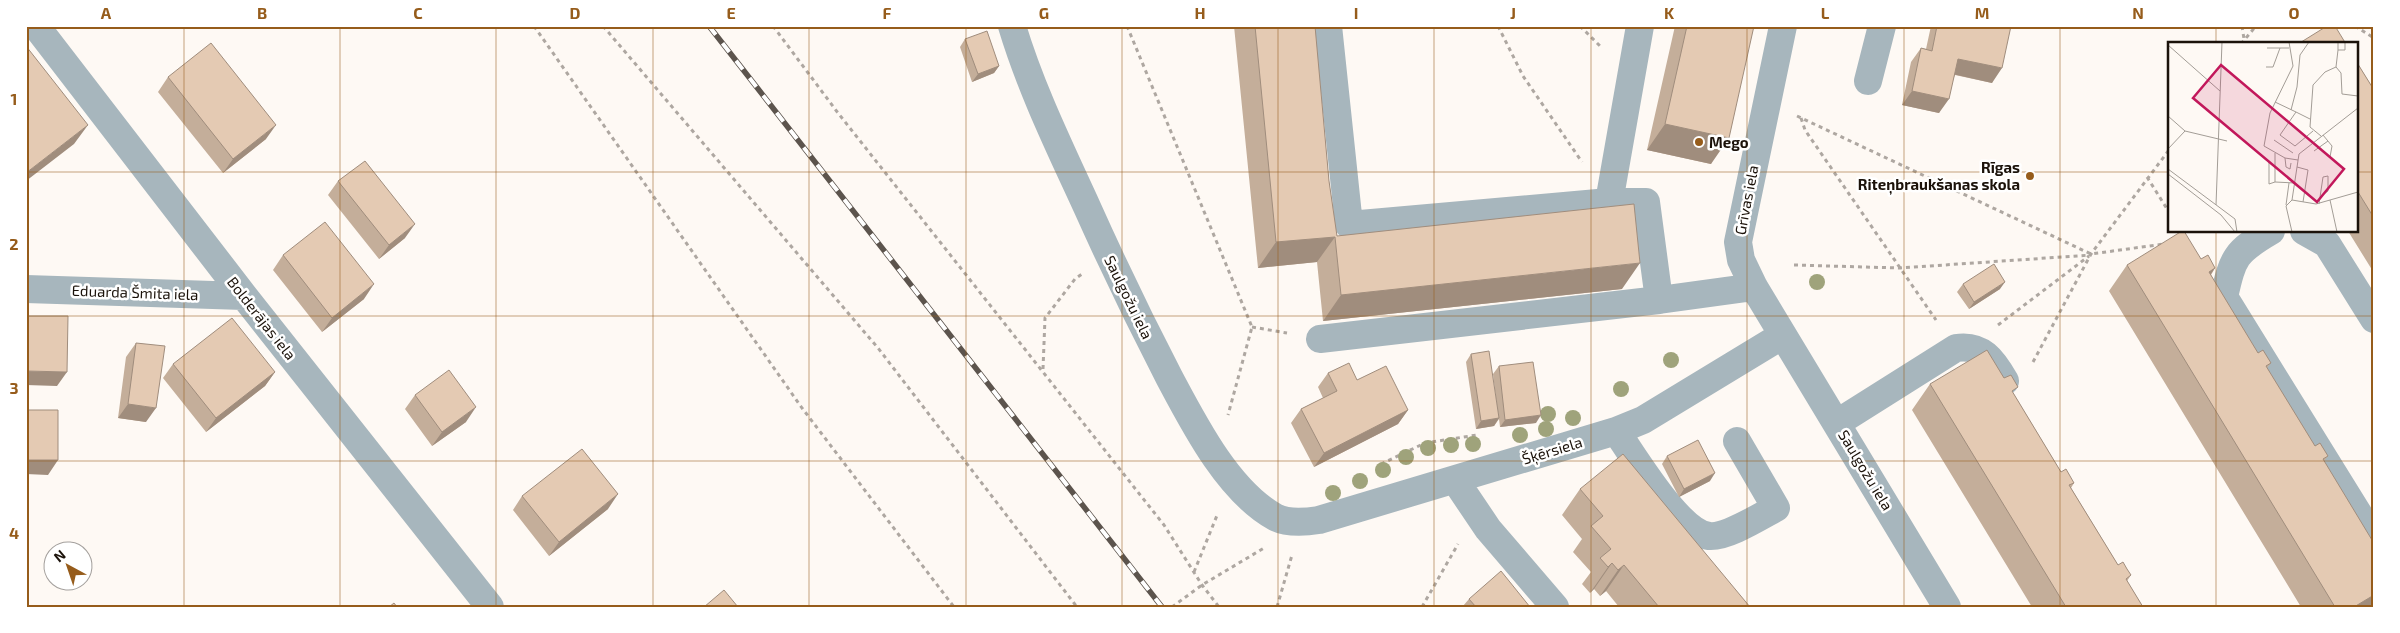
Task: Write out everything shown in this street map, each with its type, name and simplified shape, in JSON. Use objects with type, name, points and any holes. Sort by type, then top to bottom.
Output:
[{"type":"street","name":"Bolderājas iela","points":[[36,26],[244,296],[490,607]]},
{"type":"street","name":"Saulgožu iela","points":[[1012,26],[1025,71],[1133,309],[1184,406],[1224,468],[1254,502],[1276,518],[1302,523]]},
{"type":"street","points":[[1328,26],[1349,224],[1609,202],[1646,202],[1659,300]]},
{"type":"street","points":[[1609,202],[1640,26]]},
{"type":"street","name":"Grīvas iela","points":[[1783,26],[1738,242],[1742,260],[1754,287],[1783,335]]},
{"type":"street","points":[[1868,81],[1882,26]]},
{"type":"street","points":[[2270,232],[2245,246],[2231,268],[2224,297],[2374,539]]},
{"type":"street","points":[[2307,232],[2324,238],[2374,319]]},
{"type":"street","points":[[1320,339],[1659,300],[1754,287]]},
{"type":"street","name":"Eduarda Šmita iela","points":[[26,289],[244,296]]},
{"type":"street","name":"Saulgožu iela","points":[[1783,335],[1947,607]]},
{"type":"street","name":"Šķērsiela","points":[[1302,523],[1455,480],[1616,431],[1643,420],[1783,335]]},
{"type":"street","points":[[1837,423],[1963,347],[1992,359],[2017,401]]},
{"type":"street","points":[[1616,431],[1668,504],[1689,527],[1709,536],[1734,530],[1776,508],[1737,441]]},
{"type":"street","points":[[1455,480],[1488,529],[1555,607]]},
{"type":"path","points":[[534,26],[802,408],[954,607]]},
{"type":"path","points":[[604,26],[878,348],[1077,607]]},
{"type":"path","points":[[773,26],[838,113],[1164,525],[1202,585],[1219,607]]},
{"type":"path","points":[[1127,26],[1252,327],[1224,468],[1194,572]]},
{"type":"path","points":[[2242,26],[2244,39]]},
{"type":"path","points":[[2242,42],[2256,26]]},
{"type":"path","points":[[2355,26],[2374,38]]},
{"type":"path","points":[[1499,27],[1524,76],[1609,202]]},
{"type":"path","points":[[1801,117],[2092,254],[1963,347],[1900,268],[1805,130],[1801,117]]},
{"type":"path","points":[[2017,401],[2092,254],[2168,151]]},
{"type":"path","points":[[2148,177],[2168,210]]},
{"type":"path","points":[[1794,265],[1900,268],[2092,254],[2167,244]]},
{"type":"path","points":[[1043,370],[1045,318],[1075,279],[1109,256]]},
{"type":"path","points":[[1422,607],[1477,512]]},
{"type":"path","points":[[1172,607],[1202,585],[1302,523]]},
{"type":"path","points":[[1277,607],[1302,523]]},
{"type":"building","points":[[1255,26],[1315,26],[1329,181],[1337,236],[1634,204],[1640,263],[1341,295],[1335,237],[1276,242]]},
{"type":"building","points":[[1687,26],[1754,26],[1729,138],[1665,124]]},
{"type":"building","points":[[1937,26],[2011,26],[2002,68],[1958,59],[1949,99],[1912,91],[1921,48],[1932,51]]},
{"type":"building","points":[[2327,26],[2335,26],[2345,42],[2301,42]]},
{"type":"building","points":[[987,31],[999,66],[978,74],[965,39]]},
{"type":"building","points":[[211,43],[276,125],[233,159],[168,77]]},
{"type":"building","points":[[26,46],[88,125],[26,173]]},
{"type":"building","points":[[2358,64],[2374,90],[2374,218],[2358,192]]},
{"type":"building","points":[[365,161],[415,224],[389,245],[338,181]]},
{"type":"building","points":[[325,222],[374,284],[332,318],[283,255]]},
{"type":"building","points":[[2180,232],[2185,232],[2201,259],[2208,255],[2215,268],[2209,272],[2258,353],[2263,350],[2271,363],[2266,366],[2315,446],[2320,443],[2328,456],[2323,459],[2372,540],[2374,538],[2374,595],[2354,607],[2335,607],[2127,265]]},
{"type":"building","points":[[1994,264],[2005,282],[1974,302],[1963,284]]},
{"type":"building","points":[[26,316],[68,316],[67,372],[26,371]]},
{"type":"building","points":[[232,318],[275,372],[216,418],[173,364]]},
{"type":"building","points":[[136,343],[165,346],[156,408],[128,404]]},
{"type":"building","points":[[1987,350],[2004,378],[2011,375],[2018,387],[2012,391],[2061,472],[2066,469],[2074,483],[2069,485],[2118,565],[2123,562],[2131,575],[2126,579],[2143,607],[2066,607],[1930,384]]},
{"type":"building","points":[[1489,351],[1499,418],[1481,421],[1471,354]]},
{"type":"building","points":[[1533,362],[1541,415],[1505,420],[1499,366]]},
{"type":"building","points":[[1349,363],[1357,380],[1386,366],[1408,410],[1324,453],[1301,409],[1337,391],[1328,373]]},
{"type":"building","points":[[449,370],[476,407],[442,432],[415,395]]},
{"type":"building","points":[[26,410],[58,410],[58,460],[26,460]]},
{"type":"building","points":[[1698,440],[1715,473],[1684,489],[1667,456]]},
{"type":"building","points":[[582,449],[618,494],[559,542],[522,496]]},
{"type":"building","points":[[1623,454],[1750,607],[1659,607],[1624,565],[1618,570],[1612,563],[1608,567],[1600,558],[1611,549],[1591,526],[1603,516],[1580,489]]},
{"type":"building","points":[[1501,571],[1530,607],[1476,607],[1469,599]]},
{"type":"building","points":[[724,590],[738,607],[704,607]]},
{"type":"building","points":[[394,603],[397,607],[389,607]]},
{"type":"railway","points":[[709,26],[1162,607]]},
{"type":"place","name":"Mego","points":[[1699,142]]},
{"type":"place","name":"Rīgas Riteņbraukšanas skola","points":[[2030,176]]}]
